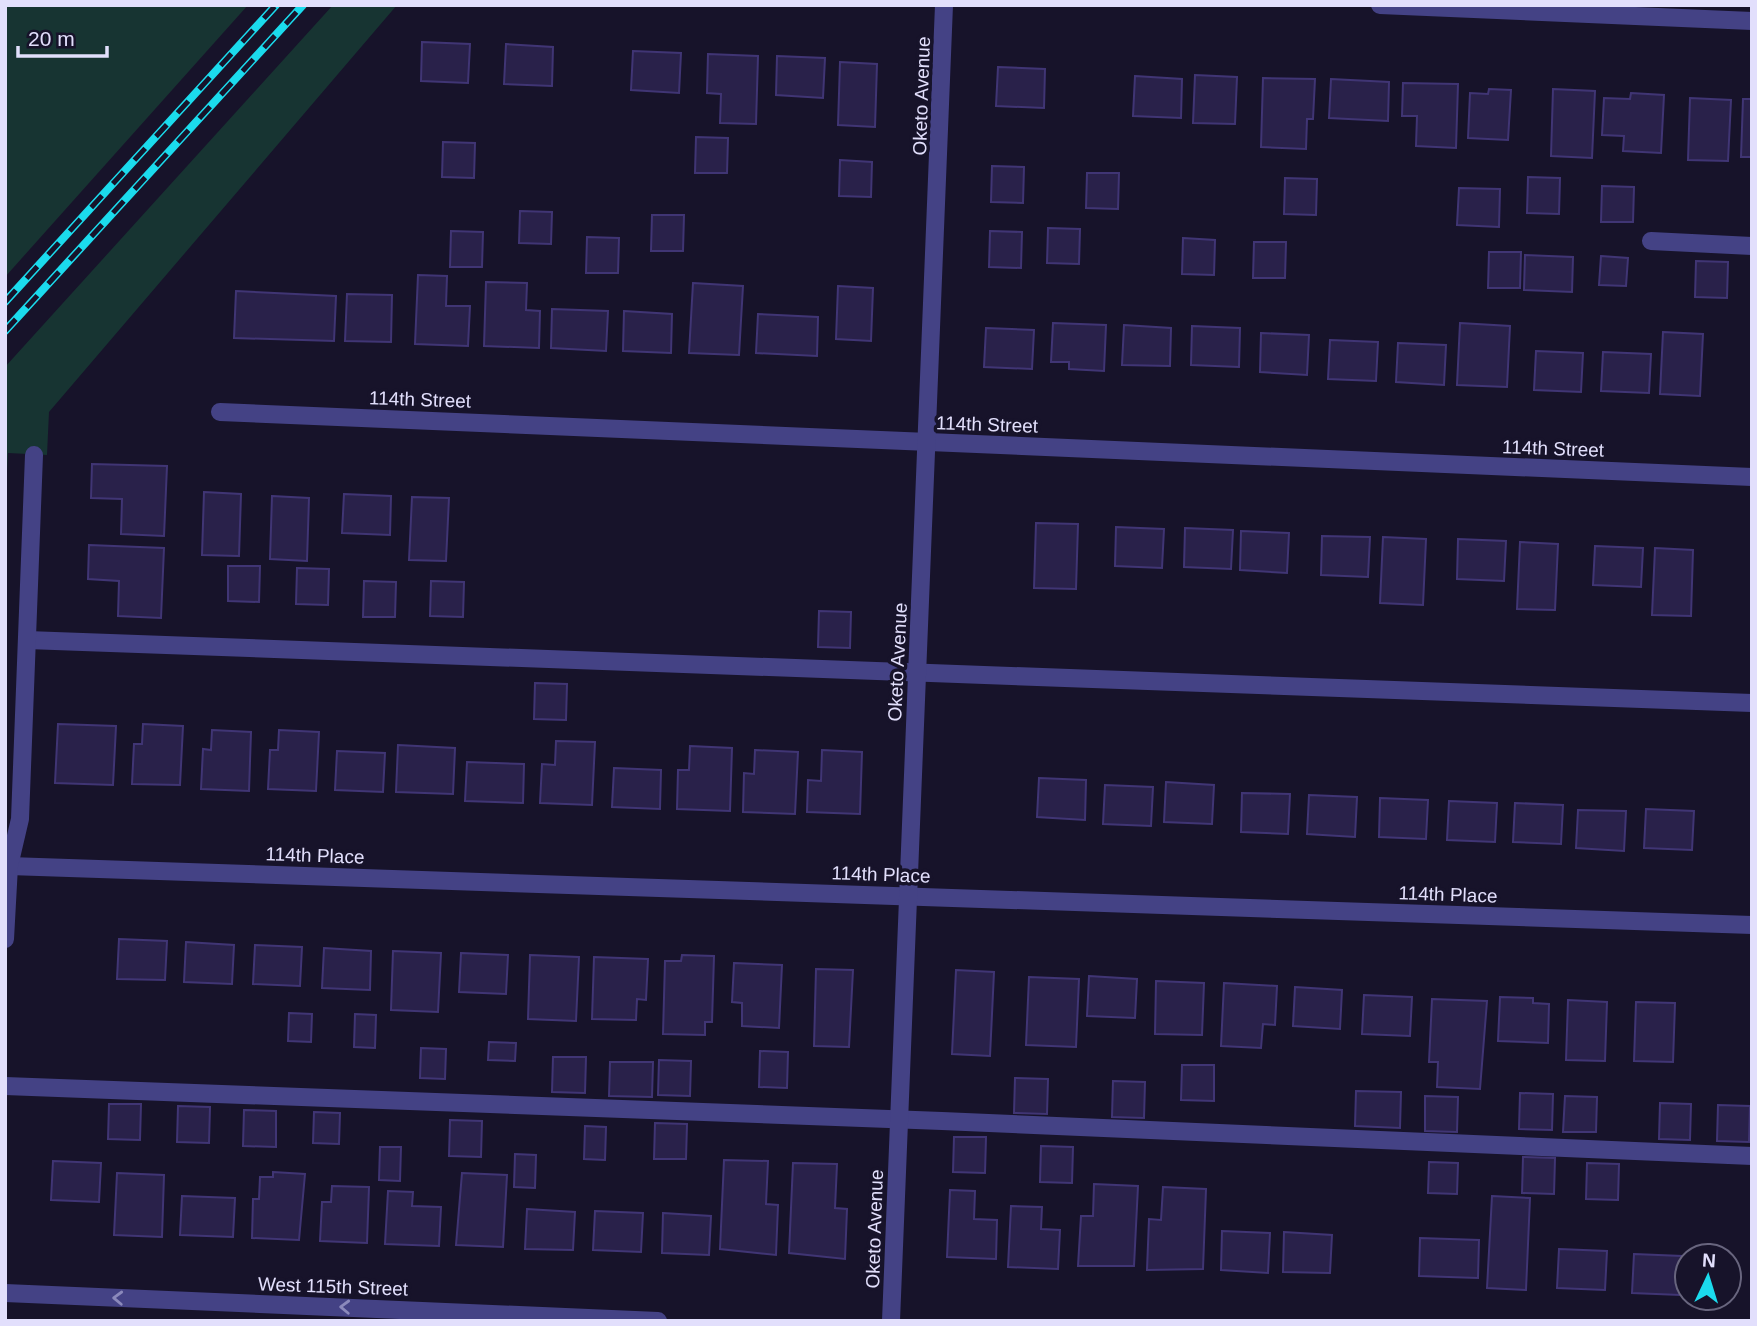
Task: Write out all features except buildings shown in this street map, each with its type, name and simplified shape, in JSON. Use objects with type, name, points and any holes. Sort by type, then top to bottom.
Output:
[{"type":"street","name":"Oketo Avenue","points":[[891,1321],[929,442],[944,5]]},
{"type":"street","points":[[1380,5],[1752,21]]},
{"type":"street","points":[[1651,241],[1752,246]]},
{"type":"street","name":"114th Street","points":[[220,412],[1752,477]]},
{"type":"street","points":[[5,939],[9,866],[20,819],[34,455]]},
{"type":"street","points":[[27,640],[1752,703]]},
{"type":"street","name":"114th Place","points":[[9,866],[1752,926]]},
{"type":"street","points":[[5,1086],[1752,1156]]},
{"type":"street","name":"West 115th Street","points":[[5,1293],[658,1321]]},
{"type":"green space","points":[[5,5],[248,5],[5,277]]},
{"type":"green space","points":[[333,5],[397,5],[49,412],[47,455],[8,453],[5,509],[5,367]]},
{"type":"railway","points":[[5,302],[276,5]]},
{"type":"railway","points":[[5,331],[303,5]]}]
